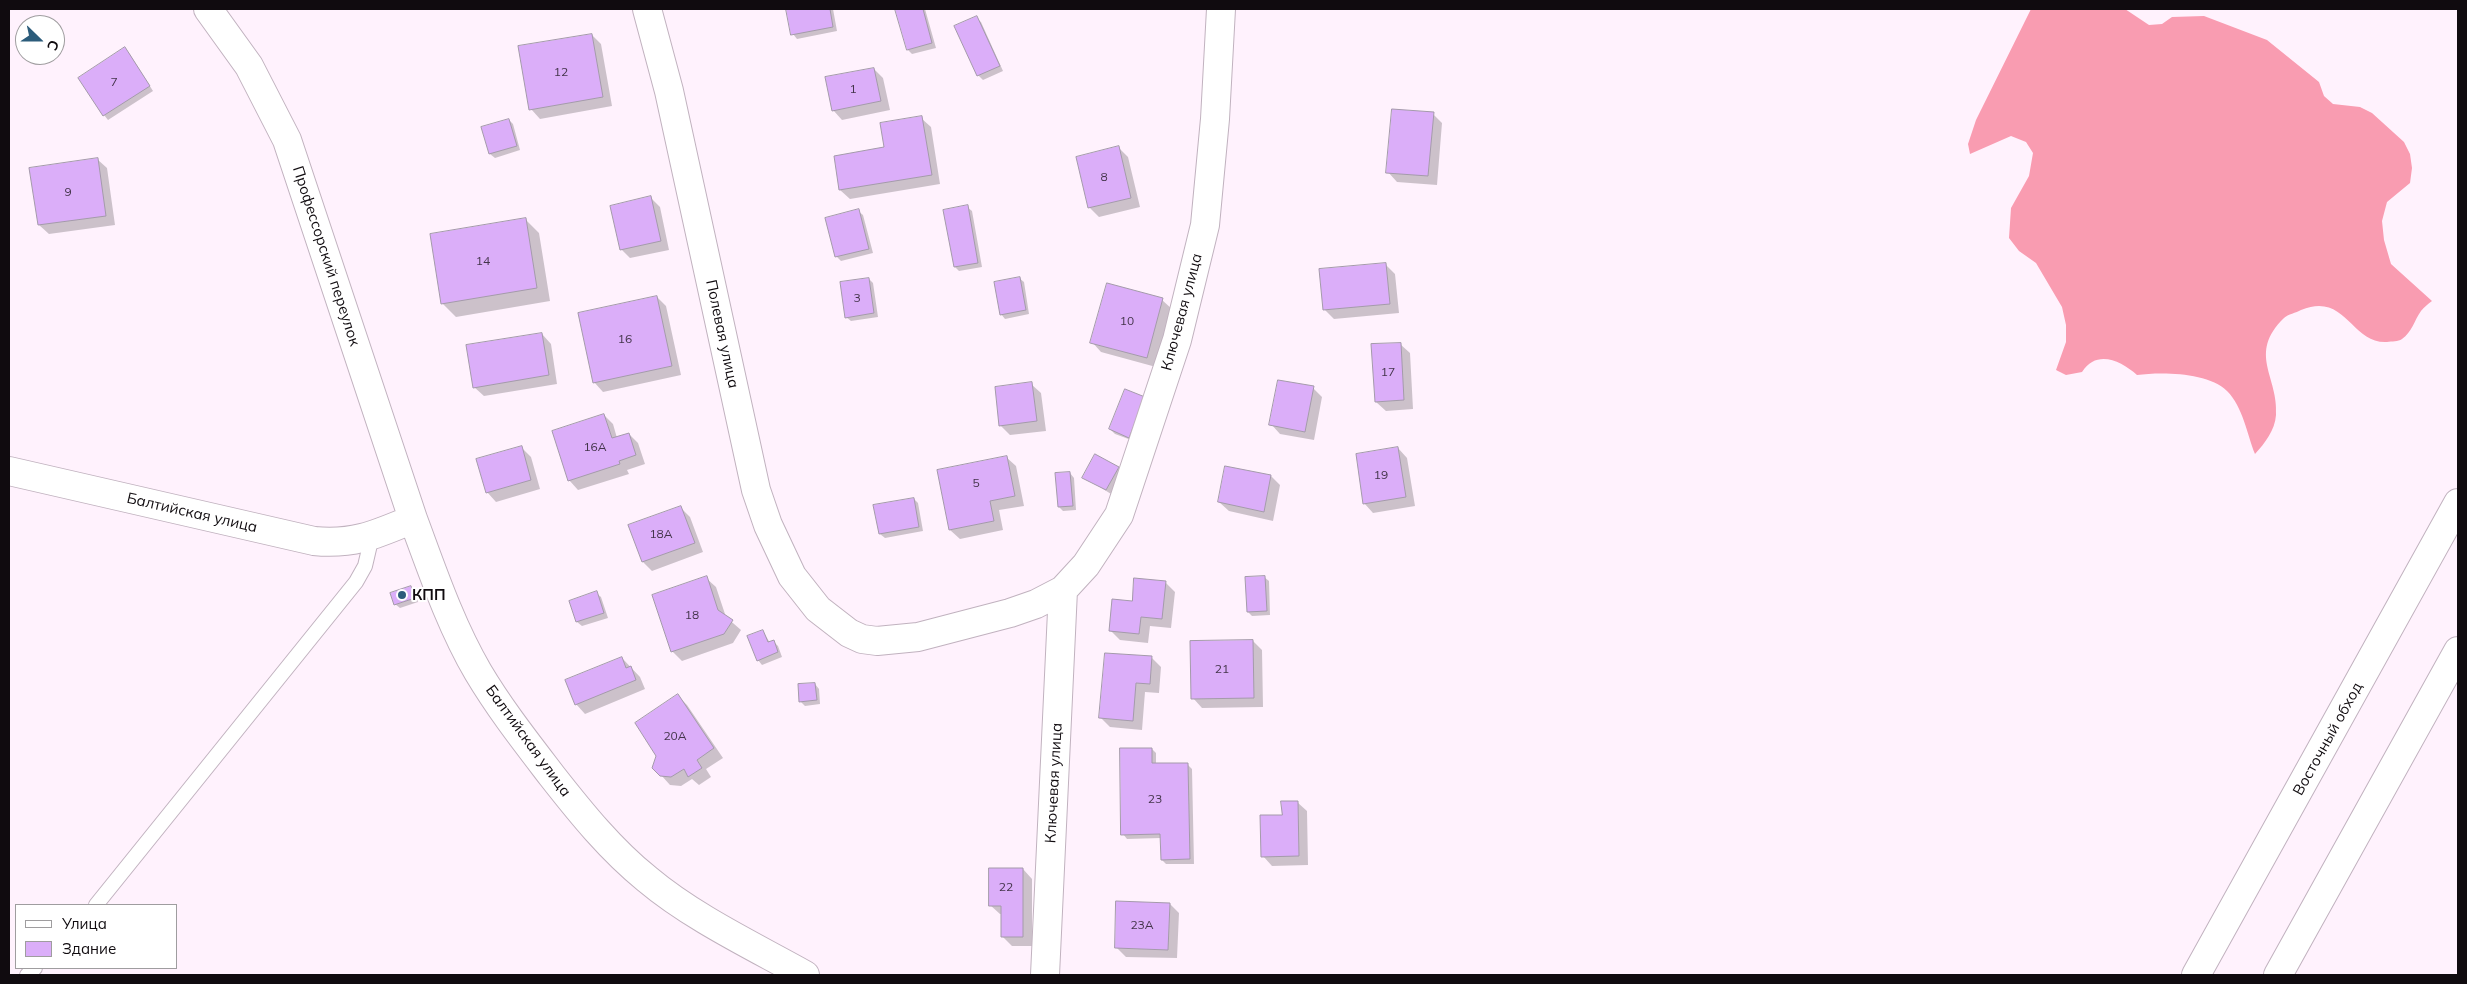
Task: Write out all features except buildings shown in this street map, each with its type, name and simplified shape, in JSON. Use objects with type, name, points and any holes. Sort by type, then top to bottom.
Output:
[{"type":"main road","name":"Профессорский переулок","points":[[208,9],[249,66],[287,140],[413,519]]},
{"type":"main road","name":"Полевая улица","points":[[647,9],[669,91],[756,490],[768,525],[792,576],[818,609],[849,634]]},
{"type":"main road","name":"Ключевая улица","points":[[849,634],[877,641],[918,637],[1036,604],[1063,590],[1086,565],[1118,515],[1177,340],[1205,225],[1215,119],[1221,9]]},
{"type":"main road","name":"Балтийская улица","points":[[9,471],[314,541],[351,542],[372,536],[413,519],[434,575],[477,670],[509,720],[569,798],[609,844],[647,880],[689,909],[805,975]]},
{"type":"main road","name":"Восточный обход","points":[[2196,975],[2458,503]]},
{"type":"main road","name":"Ключевая улица","points":[[1045,975],[1063,590]]},
{"type":"main road","points":[[2278,975],[2458,651]]},
{"type":"lane","points":[[97,904],[356,582],[365,566],[372,536]]},
{"type":"shaded area","points":[[2031,9],[2125,9],[2149,25],[2162,24],[2172,17],[2204,16],[2267,40],[2319,82],[2324,96],[2333,104],[2360,107],[2372,113],[2404,142],[2410,154],[2412,168],[2410,183],[2387,202],[2382,221],[2384,240],[2391,264],[2432,301],[2421,311],[2411,330],[2405,336],[2400,340],[2387,342],[2375,340],[2365,335],[2338,312],[2328,307],[2316,306],[2301,310],[2284,318],[2273,331],[2266,354],[2267,366],[2276,401],[2274,426],[2255,454],[2241,413],[2232,397],[2219,385],[2208,380],[2171,374],[2137,375],[2124,365],[2102,359],[2088,365],[2082,372],[2066,375],[2056,370],[2066,342],[2066,325],[2062,307],[2036,263],[2019,251],[2009,238],[2011,208],[2029,176],[2033,153],[2026,142],[2011,136],[1970,154],[1968,144],[1976,120]]},
{"type":"place","name":"КПП","points":[[402,595]]}]
